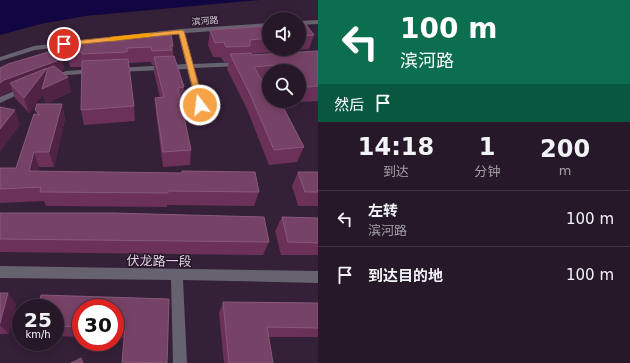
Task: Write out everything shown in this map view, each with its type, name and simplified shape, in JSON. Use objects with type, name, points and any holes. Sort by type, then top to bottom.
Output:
[{"type":"street","points":[[306,23],[318,22]]},
{"type":"street","name":"滨河路","points":[[0,59],[34,48],[181,31],[262,25]]},
{"type":"street","points":[[181,31],[200,105]]},
{"type":"street","points":[[0,100],[66,73],[246,64]]},
{"type":"street","name":"伏龙路一段","points":[[0,272],[318,277]]},
{"type":"street","points":[[177,275],[180,363]]},
{"type":"shaded area","points":[[0,0],[260,0],[85,16],[41,24],[0,35]]},
{"type":"building","points":[[306,24],[314,35],[306,36]]},
{"type":"building","points":[[262,26],[262,39],[250,40],[250,46],[226,47],[224,42],[215,43],[210,30]]},
{"type":"building","points":[[171,34],[173,46],[170,46],[172,50],[152,51],[151,47],[127,48],[127,52],[82,54],[82,52],[67,53],[68,43],[123,41],[122,37]]},
{"type":"building","points":[[55,50],[62,59],[4,80],[0,83],[0,68],[8,64]]},
{"type":"building","points":[[318,51],[318,86],[306,87],[306,64],[262,64],[262,66],[254,67],[262,80],[262,108],[284,108],[304,147],[274,150],[250,94],[230,54],[251,53],[251,55],[262,54],[262,56],[306,56],[306,52]]},
{"type":"building","points":[[174,56],[184,87],[178,88],[191,150],[163,152],[155,98],[164,97],[154,57]]},
{"type":"building","points":[[128,59],[134,106],[81,110],[82,61]]},
{"type":"building","points":[[54,66],[68,77],[42,89],[48,68]]},
{"type":"building","points":[[47,68],[24,98],[10,83]]},
{"type":"building","points":[[37,104],[62,104],[49,152],[34,152],[29,171],[182,173],[182,171],[255,172],[259,192],[40,192],[41,187],[0,189],[0,168],[16,168],[34,114],[40,115],[35,110]]},
{"type":"building","points":[[0,107],[15,110],[0,129]]},
{"type":"building","points":[[298,172],[318,172],[318,192],[305,192]]},
{"type":"building","points":[[0,213],[113,213],[264,217],[269,242],[0,239]]},
{"type":"building","points":[[282,217],[318,218],[318,243],[288,242]]},
{"type":"building","points":[[0,293],[8,293],[0,323]]},
{"type":"building","points":[[41,295],[169,299],[167,363],[122,362],[125,329],[124,299],[72,299],[72,327],[64,326],[64,299],[40,299]]},
{"type":"building","points":[[223,302],[318,303],[318,328],[267,327],[273,363],[229,363]]},
{"type":"building","points":[[81,358],[83,363],[71,363]]},
{"type":"slow traffic","points":[[111,39],[149,35]]},
{"type":"route","points":[[64,44],[181,31],[200,105]]}]
